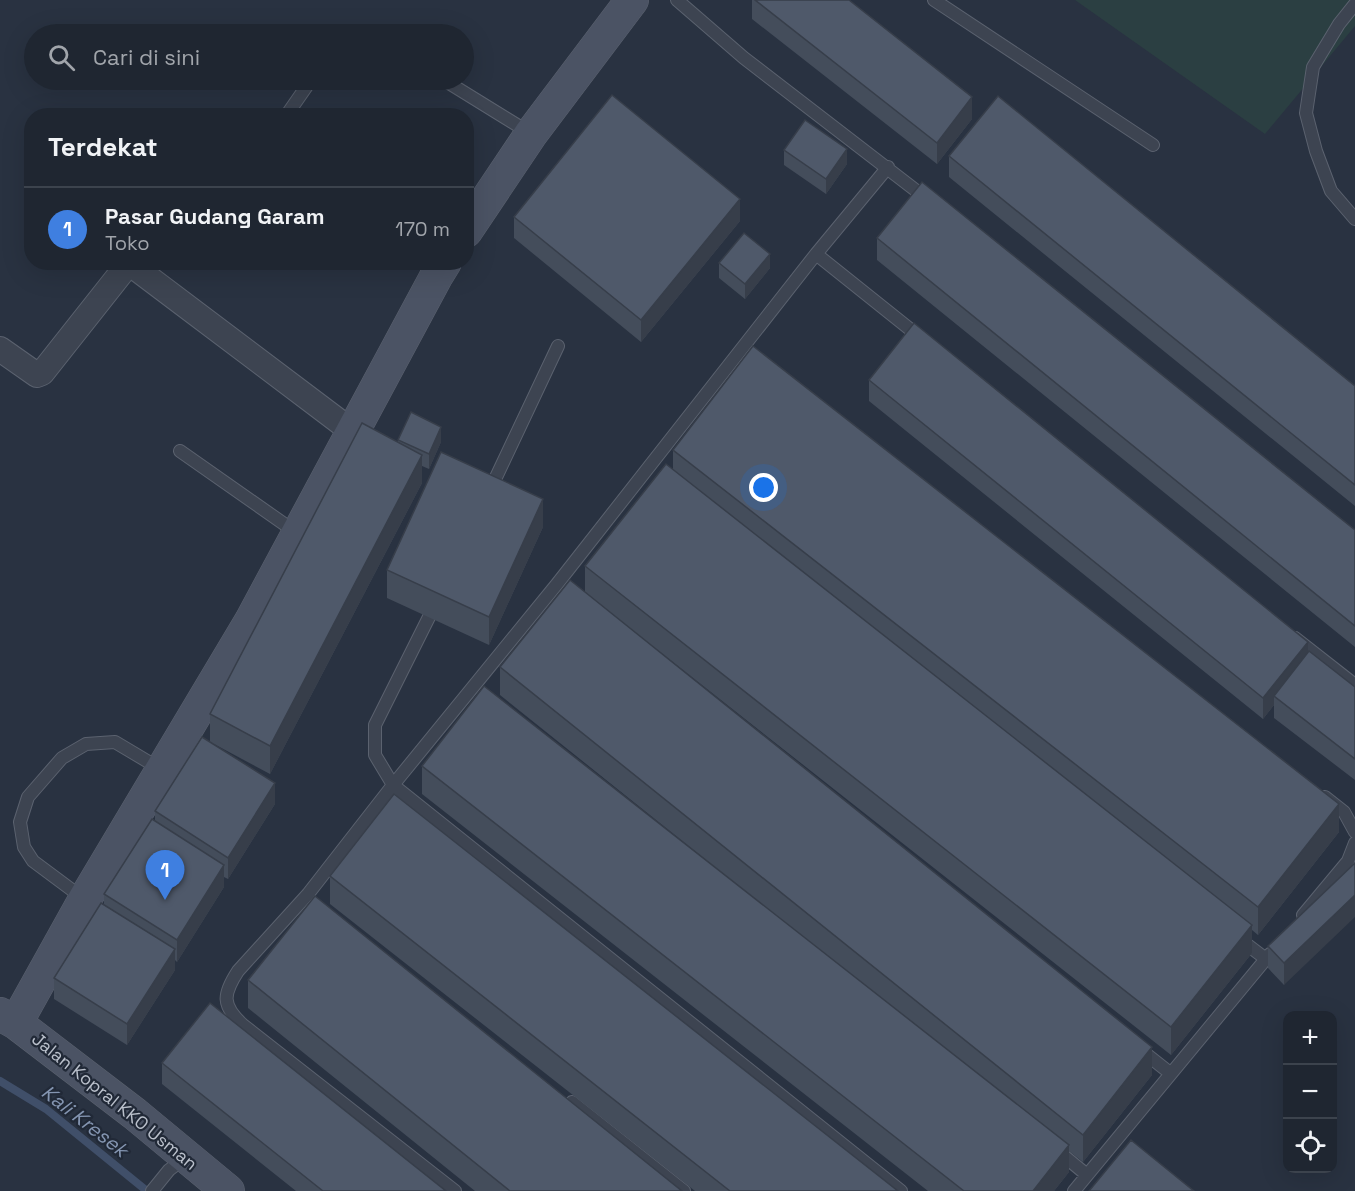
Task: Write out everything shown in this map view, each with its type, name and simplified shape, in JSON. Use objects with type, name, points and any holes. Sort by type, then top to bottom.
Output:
[{"type":"street","points":[[474,219],[531,134],[632,0]]},
{"type":"street","points":[[0,349],[37,375],[42,373],[123,270]]},
{"type":"street","points":[[139,270],[352,432]]},
{"type":"street","points":[[8,1018],[85,899],[250,621],[436,270]]},
{"type":"street","name":"Jalan Kopral KKO Usman","points":[[8,1018],[135,1114],[178,1164],[228,1191]]},
{"type":"lane","points":[[677,0],[744,58],[934,204]]},
{"type":"lane","points":[[934,0],[1153,146]]},
{"type":"lane","points":[[1355,4],[1339,24],[1314,67],[1306,113],[1316,151],[1331,191],[1355,219]]},
{"type":"lane","points":[[292,108],[304,90]]},
{"type":"lane","points":[[460,90],[531,134]]},
{"type":"lane","points":[[455,1191],[232,1015],[226,999],[230,984],[238,970],[313,898],[393,785],[478,691],[562,588],[749,350],[816,254],[888,167]]},
{"type":"lane","points":[[816,254],[928,344]]},
{"type":"lane","points":[[486,500],[558,346]]},
{"type":"lane","points":[[180,451],[298,534]]},
{"type":"lane","points":[[429,618],[375,725],[375,755],[393,785],[901,1191]]},
{"type":"lane","points":[[1290,633],[1355,685]]},
{"type":"lane","points":[[85,899],[33,861],[24,847],[21,822],[28,797],[62,758],[86,744],[115,742],[162,770]]},
{"type":"lane","points":[[1316,790],[1344,812],[1355,832]]},
{"type":"lane","points":[[1296,924],[1348,861],[1355,843]]},
{"type":"lane","points":[[1228,930],[1266,959]]},
{"type":"lane","points":[[1074,1191],[1281,942]]},
{"type":"lane","points":[[1133,1044],[1170,1073]]},
{"type":"lane","points":[[562,1095],[684,1191]]},
{"type":"lane","points":[[1050,1145],[1088,1175]]},
{"type":"lane","points":[[152,1191],[178,1164]]},
{"type":"green space","points":[[1075,0],[1355,0],[1355,26],[1265,134]]},
{"type":"building","points":[[755,0],[849,0],[972,97],[937,143]]},
{"type":"building","points":[[612,95],[740,199],[641,320],[514,217]]},
{"type":"building","points":[[998,96],[1355,386],[1355,485],[949,156]]},
{"type":"building","points":[[805,120],[847,149],[826,179],[784,150]]},
{"type":"building","points":[[922,182],[1355,530],[1355,626],[877,238]]},
{"type":"building","points":[[744,233],[770,254],[745,284],[719,263]]},
{"type":"building","points":[[914,323],[1308,642],[1263,698],[869,380]]},
{"type":"building","points":[[753,346],[1339,804],[1258,907],[673,450]]},
{"type":"building","points":[[411,412],[441,427],[429,454],[398,440]]},
{"type":"building","points":[[362,423],[422,455],[270,746],[210,714]]},
{"type":"building","points":[[441,452],[543,499],[489,617],[387,570]]},
{"type":"building","points":[[666,464],[1252,925],[1171,1027],[585,566]]},
{"type":"building","points":[[570,580],[1152,1047],[1083,1135],[500,667]]},
{"type":"building","points":[[1309,651],[1355,687],[1355,759],[1274,696]]},
{"type":"building","points":[[484,686],[1069,1145],[1033,1191],[964,1191],[422,766]]},
{"type":"building","points":[[202,737],[275,783],[228,858],[155,811]]},
{"type":"building","points":[[394,794],[898,1191],[730,1191],[330,876]]},
{"type":"building","points":[[152,819],[224,865],[177,940],[104,894]]},
{"type":"building","points":[[1355,863],[1355,895],[1284,963],[1268,946]]},
{"type":"building","points":[[315,896],[682,1191],[510,1191],[248,980]]},
{"type":"building","points":[[101,903],[175,949],[127,1024],[54,978]]},
{"type":"building","points":[[210,1003],[446,1191],[323,1191],[162,1063]]},
{"type":"building","points":[[1131,1140],[1194,1191],[1089,1191]]},
{"type":"waterway","name":"Kali Kresek","points":[[0,1081],[46,1109],[147,1191]]},
{"type":"place","name":"Pasar Gudang Garam","points":[[165,900]]}]
